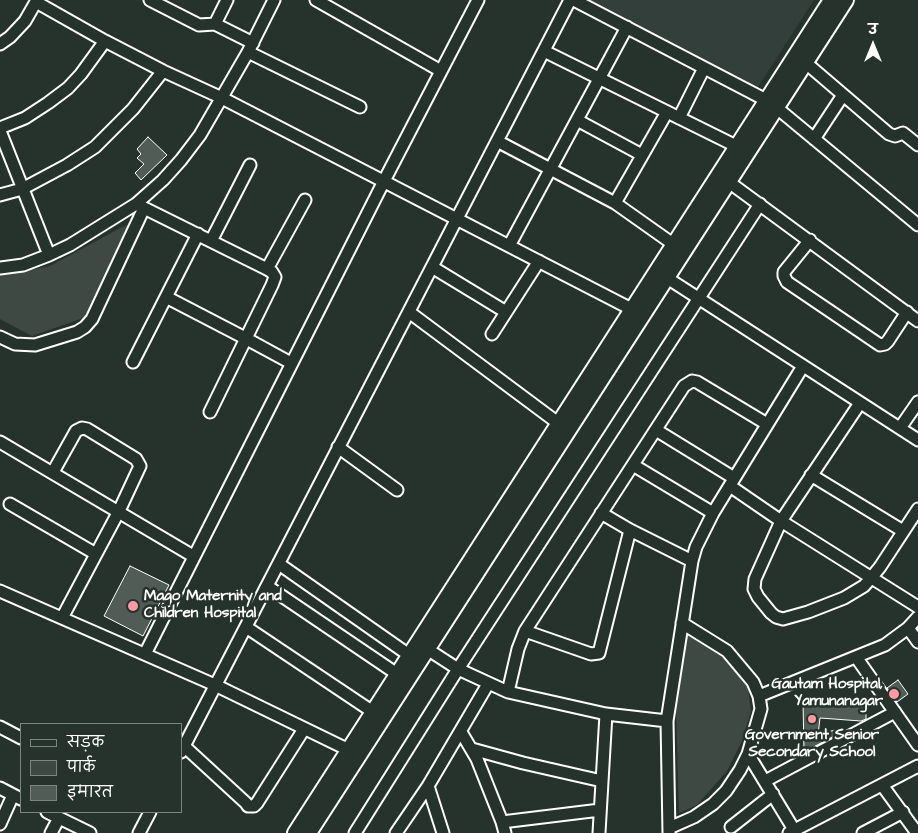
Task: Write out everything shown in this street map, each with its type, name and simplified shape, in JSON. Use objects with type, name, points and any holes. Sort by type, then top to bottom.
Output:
[{"type":"main road","points":[[311,832],[373,712],[397,674],[418,649],[772,104],[831,0]]},
{"type":"main road","points":[[661,274],[673,244],[723,178],[736,146],[806,63],[846,0]]},
{"type":"main road","points":[[295,833],[354,752],[558,423],[637,312]]},
{"type":"street","points":[[150,0],[200,25],[215,24],[251,47],[360,107]]},
{"type":"street","points":[[215,24],[227,0]]},
{"type":"street","points":[[0,337],[15,344],[35,344],[77,332],[92,319],[140,206],[182,160],[200,135],[251,47],[274,0]]},
{"type":"street","points":[[316,0],[441,71]]},
{"type":"street","points":[[145,654],[291,363],[478,0]]},
{"type":"street","points":[[304,729],[254,806],[248,806],[183,749],[570,0]]},
{"type":"street","points":[[574,0],[772,104],[918,225]]},
{"type":"street","points":[[0,44],[10,37],[25,21],[37,1],[105,41],[222,98],[637,312]]},
{"type":"street","points":[[509,246],[627,28]]},
{"type":"street","points":[[49,255],[0,130],[25,118],[68,88],[81,74],[105,41]]},
{"type":"street","points":[[544,51],[736,146]]},
{"type":"street","points":[[806,63],[892,136],[904,133],[918,145]]},
{"type":"street","points":[[679,118],[704,68]]},
{"type":"street","points":[[0,194],[22,189],[67,165],[94,147],[133,109],[163,70]]},
{"type":"street","points":[[814,139],[843,95]]},
{"type":"street","points":[[615,203],[667,112]]},
{"type":"street","points":[[577,120],[642,155]]},
{"type":"street","points":[[497,141],[615,203],[673,244]]},
{"type":"street","points":[[211,241],[250,165]]},
{"type":"street","points":[[723,178],[918,321]]},
{"type":"street","points":[[267,269],[305,200]]},
{"type":"street","points":[[355,833],[458,669],[760,204]]},
{"type":"street","points":[[140,206],[267,269],[275,277],[210,412]]},
{"type":"street","points":[[0,268],[23,265],[49,255],[140,206]]},
{"type":"street","points":[[133,362],[198,234]]},
{"type":"street","points":[[810,240],[784,272],[787,282],[880,344],[885,344],[888,341],[907,312]]},
{"type":"street","points":[[492,334],[539,261]]},
{"type":"street","points":[[432,267],[506,312]]},
{"type":"street","points":[[661,274],[918,440]]},
{"type":"street","points":[[166,297],[291,363]]},
{"type":"street","points":[[409,312],[558,423]]},
{"type":"street","points":[[682,623],[727,652],[753,682],[759,696],[761,709],[748,754],[726,791],[713,804],[694,818],[669,831],[667,721],[682,623],[692,561],[696,547],[713,513],[803,366]]},
{"type":"street","points":[[508,692],[518,649],[525,630],[684,386],[692,381],[697,382],[767,424]]},
{"type":"street","points":[[860,402],[781,521],[759,569],[754,589],[758,597],[776,617],[783,618],[791,617],[844,598],[864,586],[871,578],[918,509]]},
{"type":"street","points":[[900,428],[918,402]]},
{"type":"street","points":[[53,472],[76,431],[82,428],[87,429],[139,462],[140,466],[62,618]]},
{"type":"street","points":[[656,430],[732,482],[781,521],[918,607]]},
{"type":"street","points":[[0,442],[119,510],[193,556]]},
{"type":"street","points":[[338,447],[397,490]]},
{"type":"street","points":[[633,465],[713,513]]},
{"type":"street","points":[[811,474],[903,532]]},
{"type":"street","points":[[10,504],[96,554]]},
{"type":"street","points":[[601,513],[630,530],[692,561]]},
{"type":"street","points":[[525,630],[591,654],[599,653],[630,530]]},
{"type":"street","points":[[279,564],[418,649],[488,684],[508,692],[557,704],[606,714],[667,721]]},
{"type":"street","points":[[267,586],[397,674]]},
{"type":"street","points":[[0,591],[215,685],[354,752]]},
{"type":"street","points":[[759,696],[885,644],[908,628],[918,617]]},
{"type":"street","points":[[246,626],[373,712]]},
{"type":"street","points":[[908,628],[918,642]]},
{"type":"street","points":[[856,657],[917,743]]},
{"type":"street","points":[[396,833],[428,786],[488,684]]},
{"type":"street","points":[[765,781],[895,712]]},
{"type":"street","points":[[599,833],[606,714]]},
{"type":"street","points":[[0,727],[20,737]]},
{"type":"street","points":[[461,732],[472,748],[504,827],[600,810]]},
{"type":"street","points":[[472,748],[523,763],[602,781]]},
{"type":"street","points":[[748,754],[773,794],[793,832],[918,766]]},
{"type":"street","points":[[882,785],[917,833]]},
{"type":"street","points":[[428,786],[443,833]]},
{"type":"street","points":[[0,788],[17,797],[0,824]]},
{"type":"street","points":[[731,827],[773,794]]},
{"type":"street","points":[[863,833],[902,812]]},
{"type":"street","points":[[49,813],[90,833]]},
{"type":"street","points":[[139,833],[149,813]]},
{"type":"street","points":[[52,833],[59,818]]},
{"type":"shaded area","points":[[581,0],[814,0],[756,90]]},
{"type":"green space","points":[[128,224],[86,317],[32,336],[0,319],[0,276],[50,266]]},
{"type":"green space","points":[[685,632],[716,649],[736,669],[748,688],[751,711],[742,741],[727,771],[697,805],[679,813],[676,709]]},
{"type":"building","points":[[148,137],[167,155],[141,180],[135,173],[144,164],[137,158],[141,154],[137,149]]},
{"type":"building","points":[[130,566],[169,585],[143,636],[104,616]]},
{"type":"building","points":[[898,680],[908,694],[897,702],[887,688]]},
{"type":"building","points":[[803,701],[866,706],[866,719],[861,721],[820,718],[818,735],[838,729],[840,733],[804,752]]},
{"type":"place","name":"Mago Maternity and Children Hospital","points":[[133,606]]},
{"type":"place","name":"Gautam Hospital, Yamunanagar","points":[[894,694]]},
{"type":"place","name":"Government Senior Secondary School","points":[[812,719]]}]
